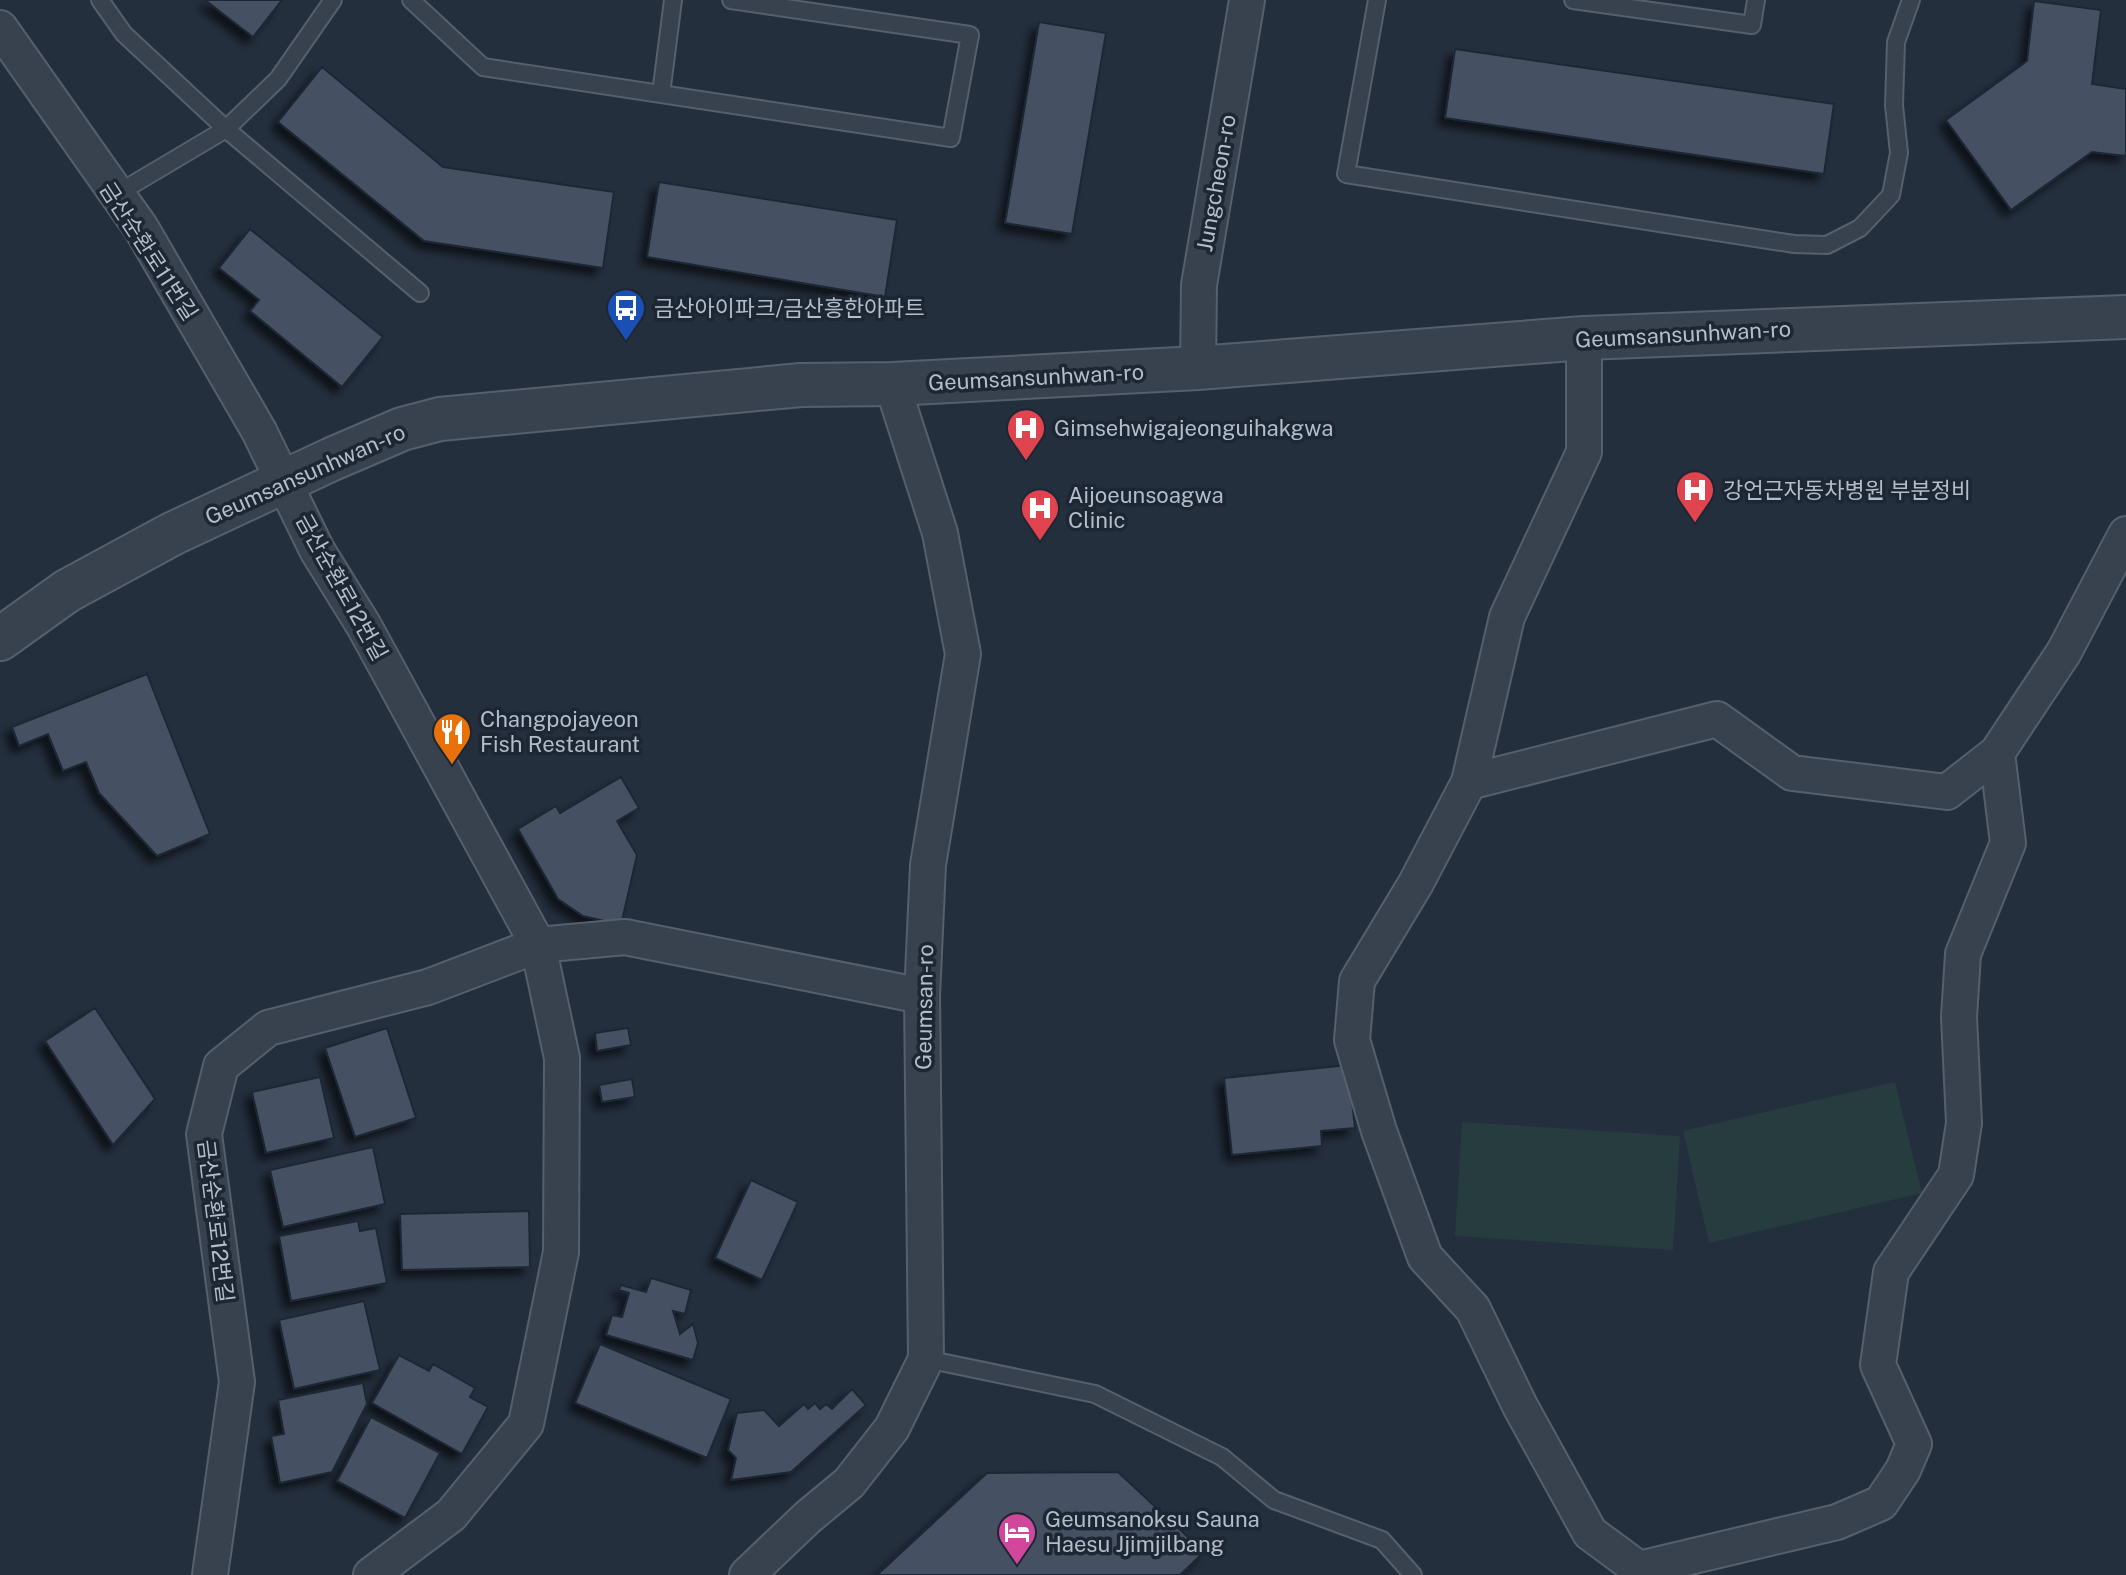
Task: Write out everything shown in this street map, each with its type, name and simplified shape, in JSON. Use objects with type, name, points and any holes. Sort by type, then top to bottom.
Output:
[{"type":"street","name":"Jungcheon-ro","points":[[1198,368],[1199,285],[1247,0]]},
{"type":"street","name":"금산순환로11번길","points":[[0,28],[141,228],[285,481]]},
{"type":"street","name":"Geumsansunhwan-ro","points":[[0,639],[67,591],[172,534],[402,429],[440,419],[801,385],[892,384],[1198,368],[1584,338],[2126,317]]},
{"type":"street","points":[[1584,338],[1584,452],[1507,617],[1469,782],[1416,883],[1357,981],[1352,1040],[1379,1131],[1425,1257],[1473,1309],[1520,1406],[1590,1533],[1641,1572],[1837,1522],[1881,1503],[1903,1470],[1914,1444],[1878,1365],[1891,1272],[1956,1175],[1964,1123],[1959,1017],[1963,954],[2008,843],[1997,753]]},
{"type":"street","name":"Geumsan-ro","points":[[747,1575],[849,1483],[892,1428],[926,1359],[922,996],[928,865],[963,654],[940,533],[892,384]]},
{"type":"street","name":"금산순환로12번길","points":[[285,481],[317,550],[364,626],[538,945],[562,1058],[561,1252],[526,1424],[451,1515],[371,1575]]},
{"type":"street","points":[[1469,782],[1717,719],[1792,773],[1947,792],[1997,753],[2064,652],[2126,534]]},
{"type":"street","name":"금산순환로12번길","points":[[210,1575],[237,1382],[204,1134],[221,1066],[268,1028],[428,987],[538,945],[625,937],[922,996]]},
{"type":"lane","points":[[100,0],[124,34],[226,129],[420,293]]},
{"type":"lane","points":[[115,195],[226,129],[278,79],[333,0]]},
{"type":"lane","points":[[411,0],[483,67],[951,138],[970,35],[731,0]]},
{"type":"lane","points":[[661,94],[673,0]]},
{"type":"lane","points":[[1377,0],[1346,174],[1794,244],[1827,245],[1860,228],[1891,195],[1899,153],[1894,105],[1896,42],[1911,0]]},
{"type":"lane","points":[[1573,0],[1752,25],[1756,0]]},
{"type":"lane","points":[[926,1359],[1095,1394],[1222,1457],[1274,1500],[1382,1540],[1413,1575]]},
{"type":"green space","points":[[1895,1082],[1922,1193],[1709,1243],[1683,1131]]},
{"type":"green space","points":[[1462,1122],[1680,1136],[1673,1250],[1455,1236]]},
{"type":"building","points":[[205,0],[282,0],[253,37]]},
{"type":"building","points":[[2034,1],[2101,10],[2092,84],[2126,89],[2126,156],[2092,152],[2011,210],[1946,120],[2027,61]]},
{"type":"building","points":[[1039,22],[1106,33],[1072,234],[1005,223]]},
{"type":"building","points":[[1455,49],[1834,104],[1824,174],[1445,118]]},
{"type":"building","points":[[322,67],[443,167],[614,192],[603,268],[424,241],[278,122]]},
{"type":"building","points":[[659,182],[897,220],[885,297],[647,257]]},
{"type":"building","points":[[250,229],[383,337],[342,387],[250,311],[259,300],[219,268]]},
{"type":"building","points":[[147,674],[210,834],[157,856],[99,793],[86,762],[63,771],[48,734],[19,746],[12,727]]},
{"type":"building","points":[[621,777],[639,808],[617,821],[637,855],[621,925],[583,916],[558,899],[518,829],[556,806],[560,813]]},
{"type":"building","points":[[95,1008],[155,1099],[113,1145],[45,1041]]},
{"type":"building","points":[[387,1028],[416,1118],[355,1137],[325,1048]]},
{"type":"building","points":[[628,1028],[631,1045],[597,1051],[595,1033]]},
{"type":"building","points":[[1348,1065],[1355,1128],[1321,1131],[1322,1146],[1232,1155],[1224,1078]]},
{"type":"building","points":[[320,1077],[334,1138],[266,1153],[252,1092]]},
{"type":"building","points":[[632,1079],[635,1097],[602,1102],[599,1085]]},
{"type":"building","points":[[373,1147],[385,1204],[283,1227],[270,1170]]},
{"type":"building","points":[[751,1180],[798,1202],[762,1280],[715,1258]]},
{"type":"building","points":[[529,1211],[530,1267],[402,1270],[400,1214]]},
{"type":"building","points":[[358,1221],[360,1231],[376,1228],[387,1283],[291,1301],[279,1236]]},
{"type":"building","points":[[651,1278],[691,1290],[685,1314],[673,1311],[680,1334],[693,1324],[698,1343],[693,1360],[606,1335],[612,1315],[622,1317],[629,1293],[619,1290],[621,1285],[646,1292]]},
{"type":"building","points":[[364,1301],[380,1370],[294,1389],[279,1320]]},
{"type":"building","points":[[600,1344],[731,1399],[707,1458],[575,1403]]},
{"type":"building","points":[[399,1355],[429,1371],[433,1364],[475,1388],[470,1397],[488,1407],[462,1454],[372,1403]]},
{"type":"building","points":[[363,1383],[367,1404],[332,1472],[280,1483],[271,1436],[284,1434],[278,1400]]},
{"type":"building","points":[[852,1389],[866,1405],[791,1472],[731,1480],[736,1458],[728,1450],[737,1413],[764,1410],[779,1426],[804,1404],[808,1409],[815,1403],[820,1409],[826,1404],[832,1409]]},
{"type":"building","points":[[371,1417],[440,1453],[405,1518],[337,1481]]},
{"type":"building","points":[[1118,1472],[1204,1552],[1180,1575],[877,1575],[987,1473]]},
{"type":"place","name":"금산아이파크/금산흥한아파트","points":[[626,342]]},
{"type":"place","name":"Gimsehwigajeonguihakgwa","points":[[1026,462]]},
{"type":"place","name":"강언근자동차병원 부분정비","points":[[1695,524]]},
{"type":"place","name":"Aijoeunsoagwa Clinic","points":[[1040,542]]},
{"type":"place","name":"Changpojayeon Fish Restaurant","points":[[452,766]]},
{"type":"place","name":"Geumsanoksu Sauna Haesu Jjimjilbang","points":[[1017,1566]]}]
